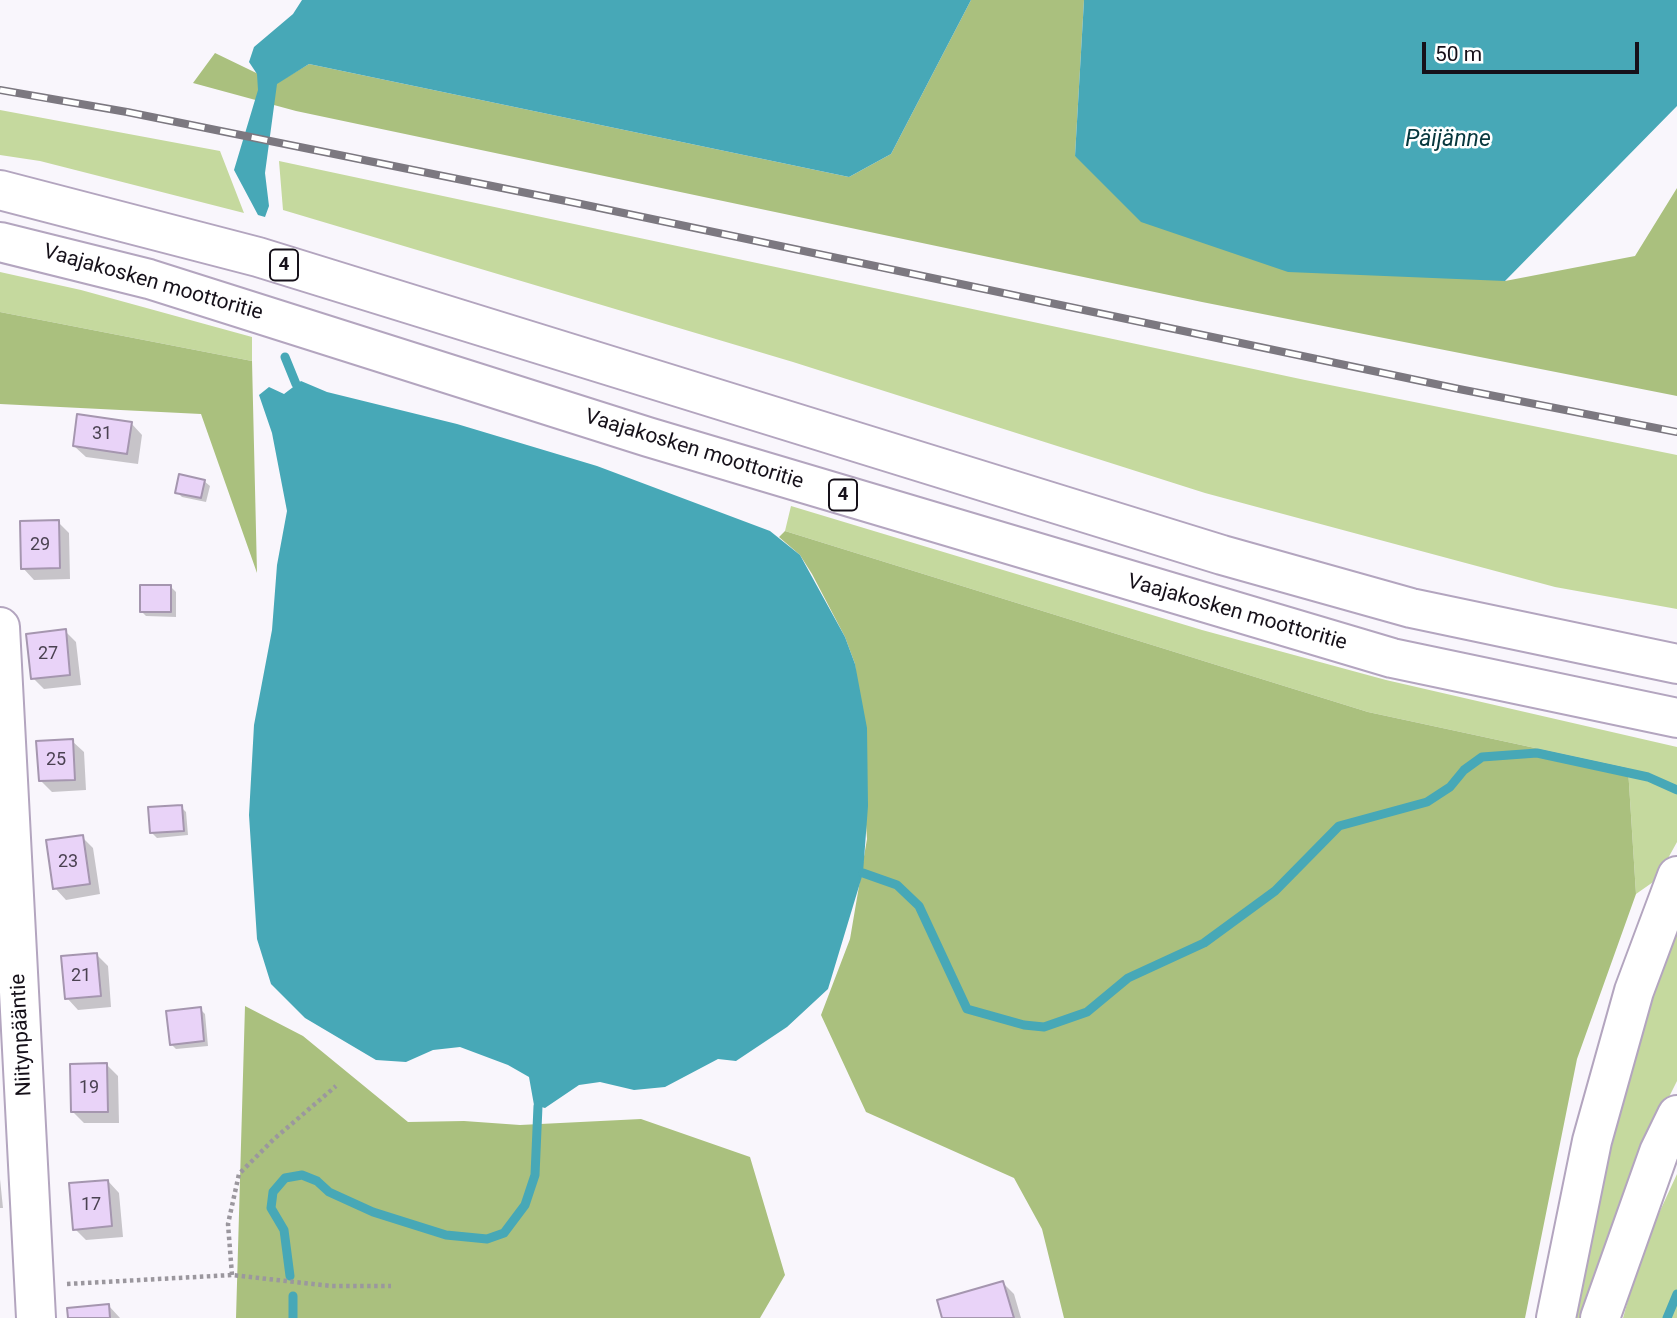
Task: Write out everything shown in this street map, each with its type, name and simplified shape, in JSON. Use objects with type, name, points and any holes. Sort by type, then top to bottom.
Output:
[{"type":"main road","name":"4","points":[[0,190],[258,257],[1236,559],[1411,608],[1677,664]]},
{"type":"main road","name":"Vaajakosken moottoritie","points":[[0,242],[149,279],[648,437],[1379,655],[1677,718]]},
{"type":"main road","name":"Niitynpääntie","points":[[0,626],[36,1302]]},
{"type":"main road","points":[[1556,1318],[1592,1141],[1634,991],[1677,876]]},
{"type":"main road","points":[[1600,1318],[1659,1152],[1677,1115]]},
{"type":"path","points":[[232,1275],[228,1224],[239,1174],[274,1139],[336,1086]]},
{"type":"path","points":[[36,1302],[232,1275],[331,1286],[391,1286]]},
{"type":"green space","points":[[971,0],[1084,0],[1075,156],[1505,281],[1635,256],[1677,188],[1677,396],[1202,302],[296,111],[193,83],[215,53],[277,83],[309,64],[849,177],[891,154]]},
{"type":"green space","points":[[0,110],[220,151],[244,213],[40,161],[0,155]]},
{"type":"green space","points":[[279,161],[1305,380],[1677,455],[1677,609],[1555,587],[1205,493],[793,362],[283,210]]},
{"type":"green space","points":[[0,272],[81,290],[252,337],[252,361],[0,312]]},
{"type":"green space","points":[[0,312],[252,361],[257,573],[201,414],[0,404]]},
{"type":"green space","points":[[791,506],[1202,630],[1386,680],[1677,747],[1677,842],[1656,880],[1636,894],[1628,768],[1368,712],[785,531]]},
{"type":"green space","points":[[785,531],[1368,712],[1628,768],[1636,894],[1577,1059],[1525,1318],[1064,1318],[1042,1229],[1014,1178],[866,1112],[821,1015],[850,939],[867,839],[855,664],[845,637],[812,574],[800,555],[779,537]]},
{"type":"green space","points":[[1677,917],[1677,1081],[1645,1145],[1584,1318],[1569,1318],[1608,1140]]},
{"type":"green space","points":[[245,1006],[303,1036],[408,1122],[464,1121],[520,1125],[641,1119],[750,1157],[785,1275],[760,1318],[236,1318]]},
{"type":"green space","points":[[1677,1174],[1677,1318],[1623,1318],[1642,1250]]},
{"type":"water","points":[[302,0],[971,0],[891,154],[849,177],[309,64],[277,84],[265,173],[269,206],[265,217],[258,215],[234,170],[258,90],[257,74],[249,62],[254,47],[293,14]]},
{"type":"water","name":"Päijänne","points":[[1084,0],[1677,0],[1677,106],[1505,281],[1288,272],[1141,222],[1075,156]]},
{"type":"water","points":[[301,381],[327,392],[457,424],[597,466],[770,531],[800,555],[845,637],[855,664],[867,728],[868,806],[863,873],[828,989],[787,1027],[736,1061],[718,1059],[665,1087],[634,1090],[600,1082],[579,1085],[545,1108],[534,1105],[529,1077],[508,1065],[460,1047],[433,1050],[406,1062],[376,1060],[305,1018],[271,984],[257,939],[249,815],[254,725],[272,630],[277,565],[287,511],[272,433],[259,395],[269,387],[284,394]]},
{"type":"building","points":[[77,414],[132,422],[127,454],[73,446]]},
{"type":"building","points":[[179,474],[205,480],[201,498],[175,493]]},
{"type":"building","points":[[59,520],[60,568],[21,569],[20,521]]},
{"type":"building","points":[[140,585],[171,585],[171,612],[140,612]]},
{"type":"building","points":[[66,629],[70,675],[31,679],[26,634]]},
{"type":"building","points":[[73,739],[75,780],[39,781],[36,741]]},
{"type":"building","points":[[182,805],[184,831],[150,833],[148,807]]},
{"type":"building","points":[[83,835],[90,884],[53,889],[46,840]]},
{"type":"building","points":[[97,953],[101,996],[65,999],[61,956]]},
{"type":"building","points":[[201,1007],[204,1041],[170,1045],[166,1011]]},
{"type":"building","points":[[107,1063],[108,1112],[71,1112],[70,1064]]},
{"type":"building","points":[[108,1180],[112,1226],[73,1230],[69,1183]]},
{"type":"building","points":[[1003,1281],[1014,1318],[942,1318],[937,1300]]},
{"type":"building","points":[[109,1304],[110,1318],[68,1318],[67,1308]]},
{"type":"waterway","points":[[285,357],[296,384]]},
{"type":"waterway","points":[[863,873],[897,885],[919,906],[967,1009],[1024,1025],[1044,1027],[1087,1012],[1128,978],[1204,943],[1275,891],[1339,826],[1427,802],[1450,787],[1464,770],[1482,757],[1537,753],[1648,777],[1677,790]]},
{"type":"waterway","points":[[290,1276],[284,1230],[271,1208],[273,1192],[285,1178],[302,1175],[317,1181],[329,1192],[373,1212],[446,1235],[487,1239],[504,1233],[525,1205],[535,1175],[538,1106]]},
{"type":"waterway","points":[[1667,1318],[1677,1294]]},
{"type":"waterway","points":[[293,1296],[293,1318]]},
{"type":"railway","points":[[0,90],[127,112],[576,203],[1459,389],[1677,432]]}]
